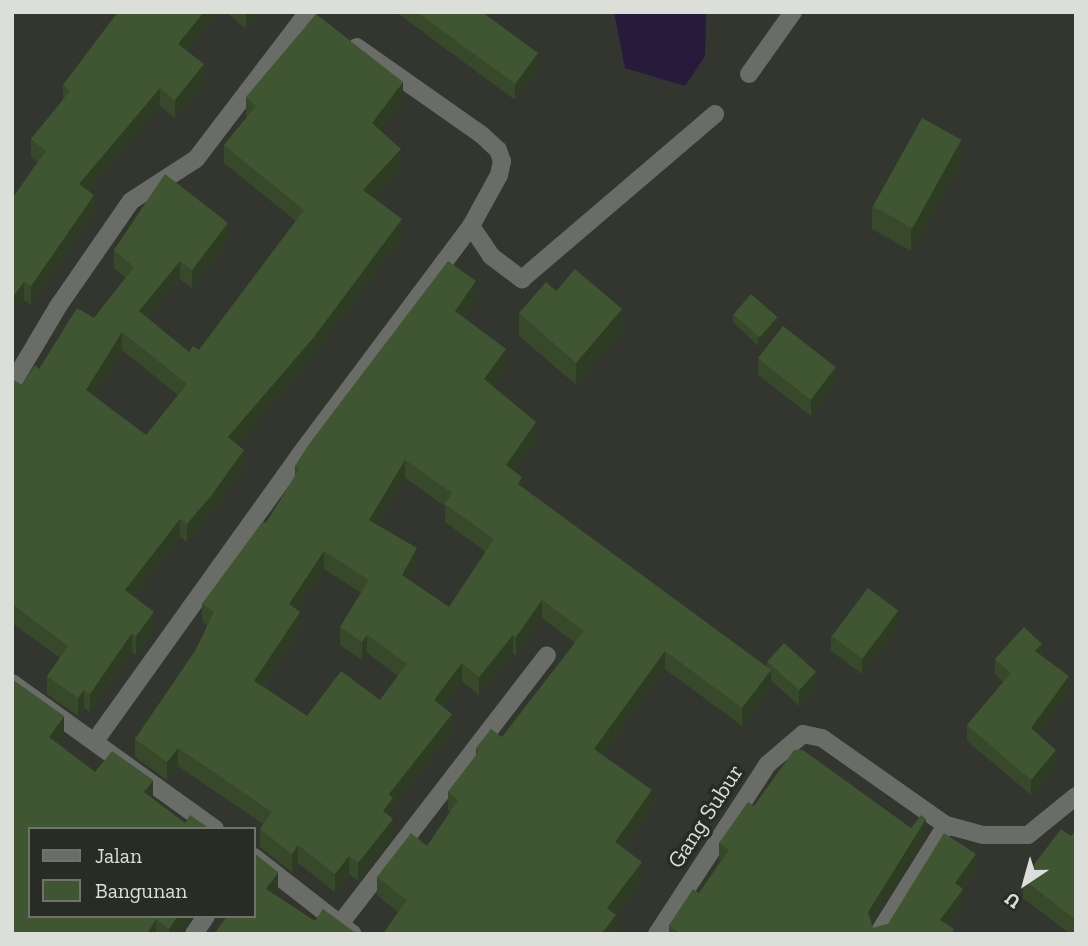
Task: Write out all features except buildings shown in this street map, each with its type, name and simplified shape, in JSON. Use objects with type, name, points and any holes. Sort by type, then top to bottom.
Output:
[{"type":"street","points":[[749,74],[793,12]]},
{"type":"street","points":[[12,384],[59,304],[131,201],[196,159],[312,15]]},
{"type":"street","points":[[95,741],[299,456],[471,226],[499,175],[502,161],[498,150],[342,36]]},
{"type":"street","points":[[471,226],[491,256],[522,279],[715,114]]},
{"type":"street","points":[[256,860],[346,929],[547,656]]},
{"type":"street","points":[[12,683],[212,827]]},
{"type":"street","name":"Gang Subur","points":[[657,934],[768,765],[803,734],[822,738],[946,825]]},
{"type":"street","points":[[878,934],[946,825],[1008,838],[1028,835],[1076,796]]},
{"type":"street","points":[[194,934],[205,918]]},
{"type":"shaded area","points":[[614,12],[706,12],[705,56],[685,86],[625,68]]}]
